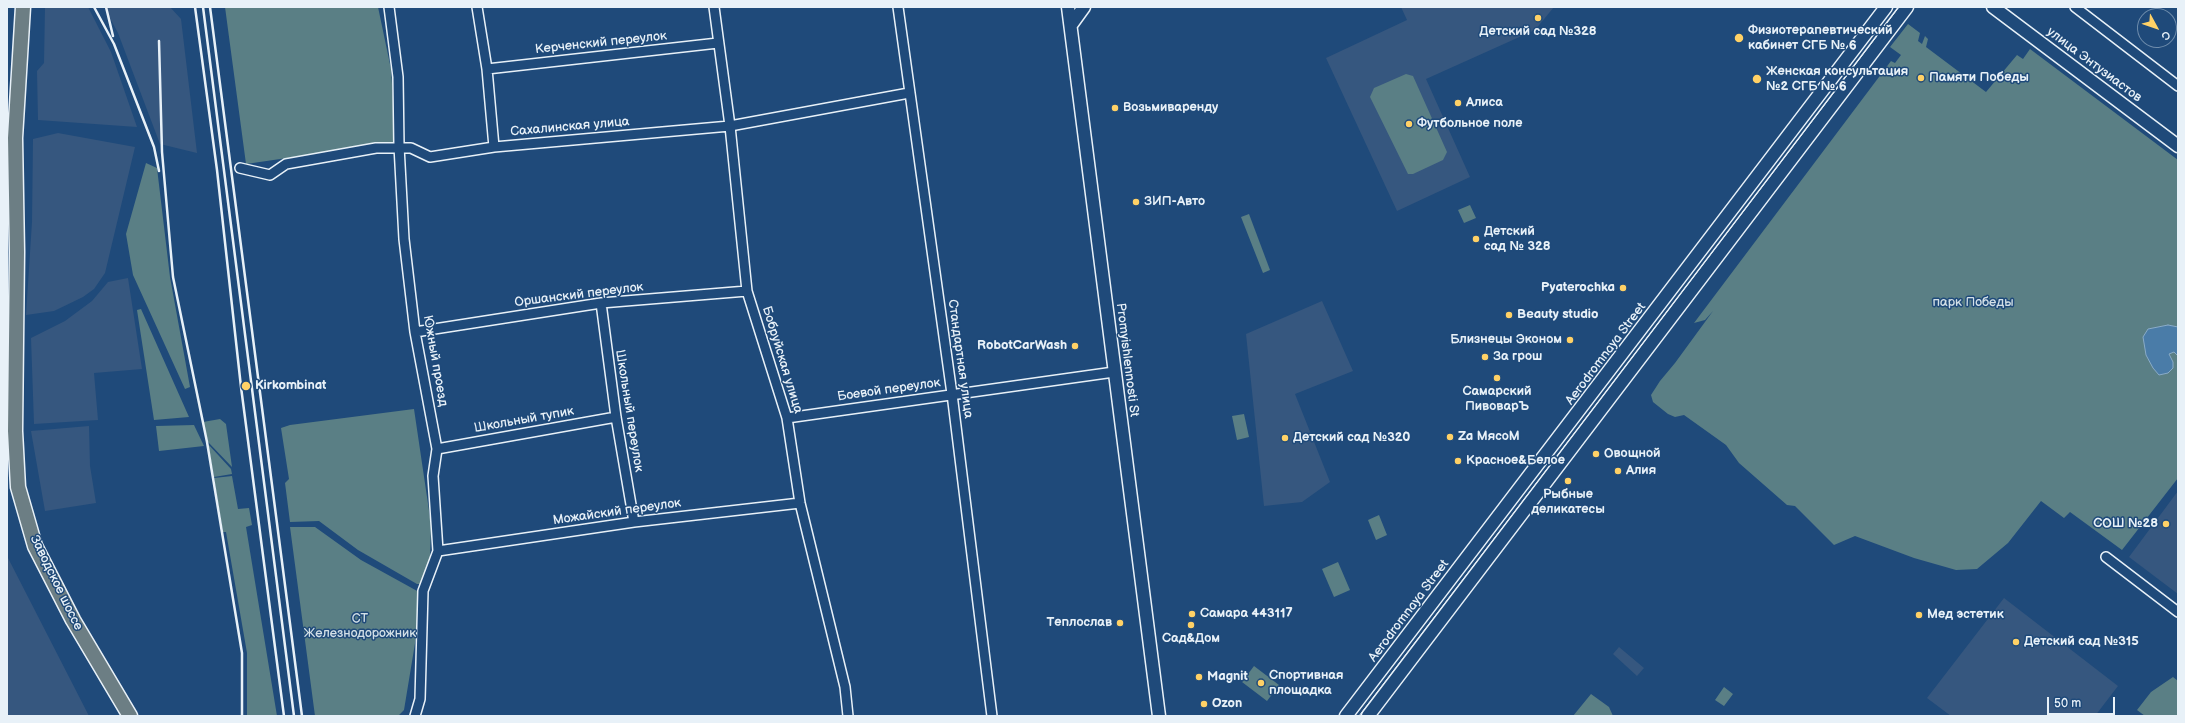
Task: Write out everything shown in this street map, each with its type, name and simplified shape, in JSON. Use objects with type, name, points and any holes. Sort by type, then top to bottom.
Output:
[{"type":"main road","name":"Заводское шоссе","points":[[23,7],[15,138],[17,252],[15,431],[18,487],[35,546],[73,620],[130,716]]},
{"type":"main road","name":"Promyishlennosti St","points":[[1068,7],[1159,716]]},
{"type":"main road","points":[[1071,25],[1084,7]]},
{"type":"main road","name":"Aerodromnaya Street","points":[[1346,716],[1886,7]]},
{"type":"main road","points":[[1368,716],[1907,7]]},
{"type":"main road","name":"улица Энтузиастов","points":[[1993,7],[2178,146]]},
{"type":"street","name":"Южный проезд","points":[[389,7],[398,77],[399,148],[404,239],[415,332],[437,449],[433,476],[438,551],[423,591],[420,699],[415,716]]},
{"type":"street","points":[[477,7],[487,69],[494,147]]},
{"type":"street","name":"Бобруйская улица","points":[[714,7],[730,126],[747,291],[787,418],[800,503],[845,687],[848,716]]},
{"type":"street","name":"Стандартная улица","points":[[898,7],[952,394],[992,716]]},
{"type":"street","points":[[2075,7],[2178,86]]},
{"type":"street","name":"Керченский переулок","points":[[487,69],[718,43]]},
{"type":"street","name":"Сахалинская улица","points":[[240,168],[270,175],[286,164],[376,148],[411,148],[430,157],[494,147],[730,126],[909,93]]},
{"type":"street","name":"Оршанский переулок","points":[[415,332],[600,303],[747,291]]},
{"type":"street","name":"Школьный переулок","points":[[600,303],[616,417],[634,522]]},
{"type":"street","name":"Боевой переулок","points":[[787,418],[1114,372]]},
{"type":"street","name":"Школьный тупик","points":[[437,449],[616,417]]},
{"type":"street","name":"Можайский переулок","points":[[438,551],[634,522],[800,503]]},
{"type":"street","points":[[2106,557],[2178,612]]},
{"type":"shaded area","points":[[45,7],[88,7],[111,52],[137,127],[38,120],[37,71],[44,63]]},
{"type":"shaded area","points":[[104,7],[170,7],[181,19],[197,153],[160,144],[118,33]]},
{"type":"shaded area","points":[[1401,7],[1554,7],[1535,30],[1426,79],[1470,177],[1397,211],[1326,58],[1407,20]]},
{"type":"shaded area","points":[[58,133],[135,147],[105,273],[94,289],[83,297],[54,311],[26,315],[32,222],[33,139]]},
{"type":"shaded area","points":[[128,278],[142,369],[94,373],[98,420],[34,424],[31,338],[65,321],[92,301],[108,282]]},
{"type":"shaded area","name":"Детский сад №320","points":[[1322,301],[1353,371],[1295,394],[1330,482],[1302,502],[1264,506],[1246,334]]},
{"type":"shaded area","points":[[2168,325],[2178,327],[2178,356],[2174,352],[2169,354],[2173,362],[2173,368],[2168,373],[2159,375],[2153,368],[2146,355],[2143,337],[2148,329]]},
{"type":"shaded area","points":[[89,426],[90,466],[96,503],[45,511],[31,431]]},
{"type":"shaded area","name":"СОШ №28","points":[[2178,491],[2178,594],[2129,557]]},
{"type":"shaded area","points":[[7,556],[89,716],[7,716]]},
{"type":"shaded area","name":"Детский сад №315","points":[[2004,598],[2118,686],[2095,716],[1951,716],[1927,698]]},
{"type":"shaded area","points":[[1619,647],[1644,668],[1637,676],[1613,654]]},
{"type":"green space","points":[[225,7],[378,7],[391,69],[396,145],[376,145],[246,164]]},
{"type":"green space","name":"парк Победы","points":[[1908,24],[1920,33],[1918,41],[1922,44],[1925,36],[1928,39],[1926,47],[1986,92],[2017,55],[2023,59],[2030,49],[2178,160],[2178,478],[2122,550],[2070,512],[2064,518],[2041,501],[2008,543],[1977,569],[1956,570],[1914,558],[1855,536],[1834,545],[1795,506],[1787,505],[1739,463],[1726,445],[1684,415],[1675,417],[1668,414],[1653,402],[1651,395],[1660,381],[1713,311],[1705,320],[1694,323],[1891,61],[1895,63],[1901,55],[1890,47]]},
{"type":"green space","name":"Футбольное поле","points":[[1406,74],[1413,76],[1447,152],[1443,160],[1413,174],[1408,174],[1370,97],[1374,88]]},
{"type":"green space","points":[[146,163],[157,168],[170,277],[190,387],[185,389],[133,275],[126,234]]},
{"type":"green space","points":[[1470,205],[1476,218],[1464,223],[1458,210]]},
{"type":"green space","points":[[1249,214],[1270,270],[1263,273],[1241,217]]},
{"type":"green space","points":[[141,309],[189,417],[154,420],[137,310]]},
{"type":"green space","points":[[414,409],[431,524],[430,560],[422,584],[417,584],[358,550],[319,521],[290,522],[285,483],[289,479],[281,428],[290,425]]},
{"type":"green space","points":[[1244,414],[1249,437],[1237,440],[1232,416]]},
{"type":"green space","points":[[220,419],[226,424],[232,467],[208,442],[203,422]]},
{"type":"green space","points":[[194,425],[204,446],[159,451],[156,426]]},
{"type":"green space","points":[[208,444],[231,469],[232,474],[214,477]]},
{"type":"green space","points":[[232,476],[238,509],[249,508],[252,525],[246,527],[277,716],[247,716],[247,653],[226,532],[223,532],[214,478]]},
{"type":"green space","points":[[1379,515],[1387,535],[1376,540],[1368,520]]},
{"type":"green space","name":"СТ Железнодорожник","points":[[290,527],[315,527],[361,560],[419,592],[420,613],[404,710],[398,716],[315,716]]},
{"type":"green space","points":[[1338,562],[1350,590],[1334,597],[1322,569]]},
{"type":"green space","name":"Спортивная площадка","points":[[1254,666],[1279,685],[1267,701],[1242,682]]},
{"type":"green space","points":[[2173,677],[2178,681],[2178,716],[2145,716],[2137,710],[2151,692]]},
{"type":"green space","points":[[1724,687],[1733,694],[1724,706],[1715,700]]},
{"type":"green space","points":[[1591,694],[1609,707],[1613,716],[1573,716]]},
{"type":"tram line","points":[[1359,716],[1899,7]]},
{"type":"railway","points":[[94,7],[114,44],[154,147],[159,171]]},
{"type":"railway","points":[[106,7],[113,36]]},
{"type":"railway","points":[[195,7],[217,170],[241,387],[284,716]]},
{"type":"railway","points":[[203,7],[294,716]]},
{"type":"railway","points":[[210,7],[302,716]]},
{"type":"railway","points":[[159,41],[162,152],[173,277],[207,442],[242,653],[242,716]]},
{"type":"place","name":"Детский сад №328","points":[[1538,18]]},
{"type":"place","name":"Физиотерапевтический кабинет СГБ № 6","points":[[1739,38]]},
{"type":"place","name":"Памяти Победы","points":[[1921,78]]},
{"type":"place","name":"Женская консультация №2 СГБ № 6","points":[[1757,79]]},
{"type":"place","name":"Алиса","points":[[1458,103]]},
{"type":"place","name":"Возьмиваренду","points":[[1115,108]]},
{"type":"place","name":"Футбольное поле","points":[[1409,124]]},
{"type":"place","name":"ЗИП-Авто","points":[[1136,202]]},
{"type":"place","name":"Детский сад № 328","points":[[1476,239]]},
{"type":"place","name":"Pyaterochka","points":[[1623,288]]},
{"type":"place","name":"Beauty studio","points":[[1509,315]]},
{"type":"place","name":"Близнецы Эконом","points":[[1570,340]]},
{"type":"place","name":"RobotCarWash","points":[[1075,346]]},
{"type":"place","name":"За грош","points":[[1485,357]]},
{"type":"place","name":"Самарский ПивоварЪ","points":[[1497,378]]},
{"type":"place","name":"Kirkombinat","points":[[246,386]]},
{"type":"place","name":"Za МясоМ","points":[[1450,437]]},
{"type":"place","name":"Детский сад №320","points":[[1285,438]]},
{"type":"place","name":"Овощной","points":[[1596,454]]},
{"type":"place","name":"Красное&Белое","points":[[1458,461]]},
{"type":"place","name":"Алия","points":[[1618,471]]},
{"type":"place","name":"Рыбные деликатесы","points":[[1568,481]]},
{"type":"place","name":"СОШ №28","points":[[2166,524]]},
{"type":"place","name":"Самара 443117","points":[[1192,614]]},
{"type":"place","name":"Мед эстетик","points":[[1919,615]]},
{"type":"place","name":"Теплослав","points":[[1120,623]]},
{"type":"place","name":"Сад&Дом","points":[[1191,625]]},
{"type":"place","name":"Детский сад №315","points":[[2016,642]]},
{"type":"place","name":"Magnit","points":[[1199,677]]},
{"type":"place","name":"Спортивная площадка","points":[[1261,683]]},
{"type":"place","name":"Ozon","points":[[1204,704]]}]
